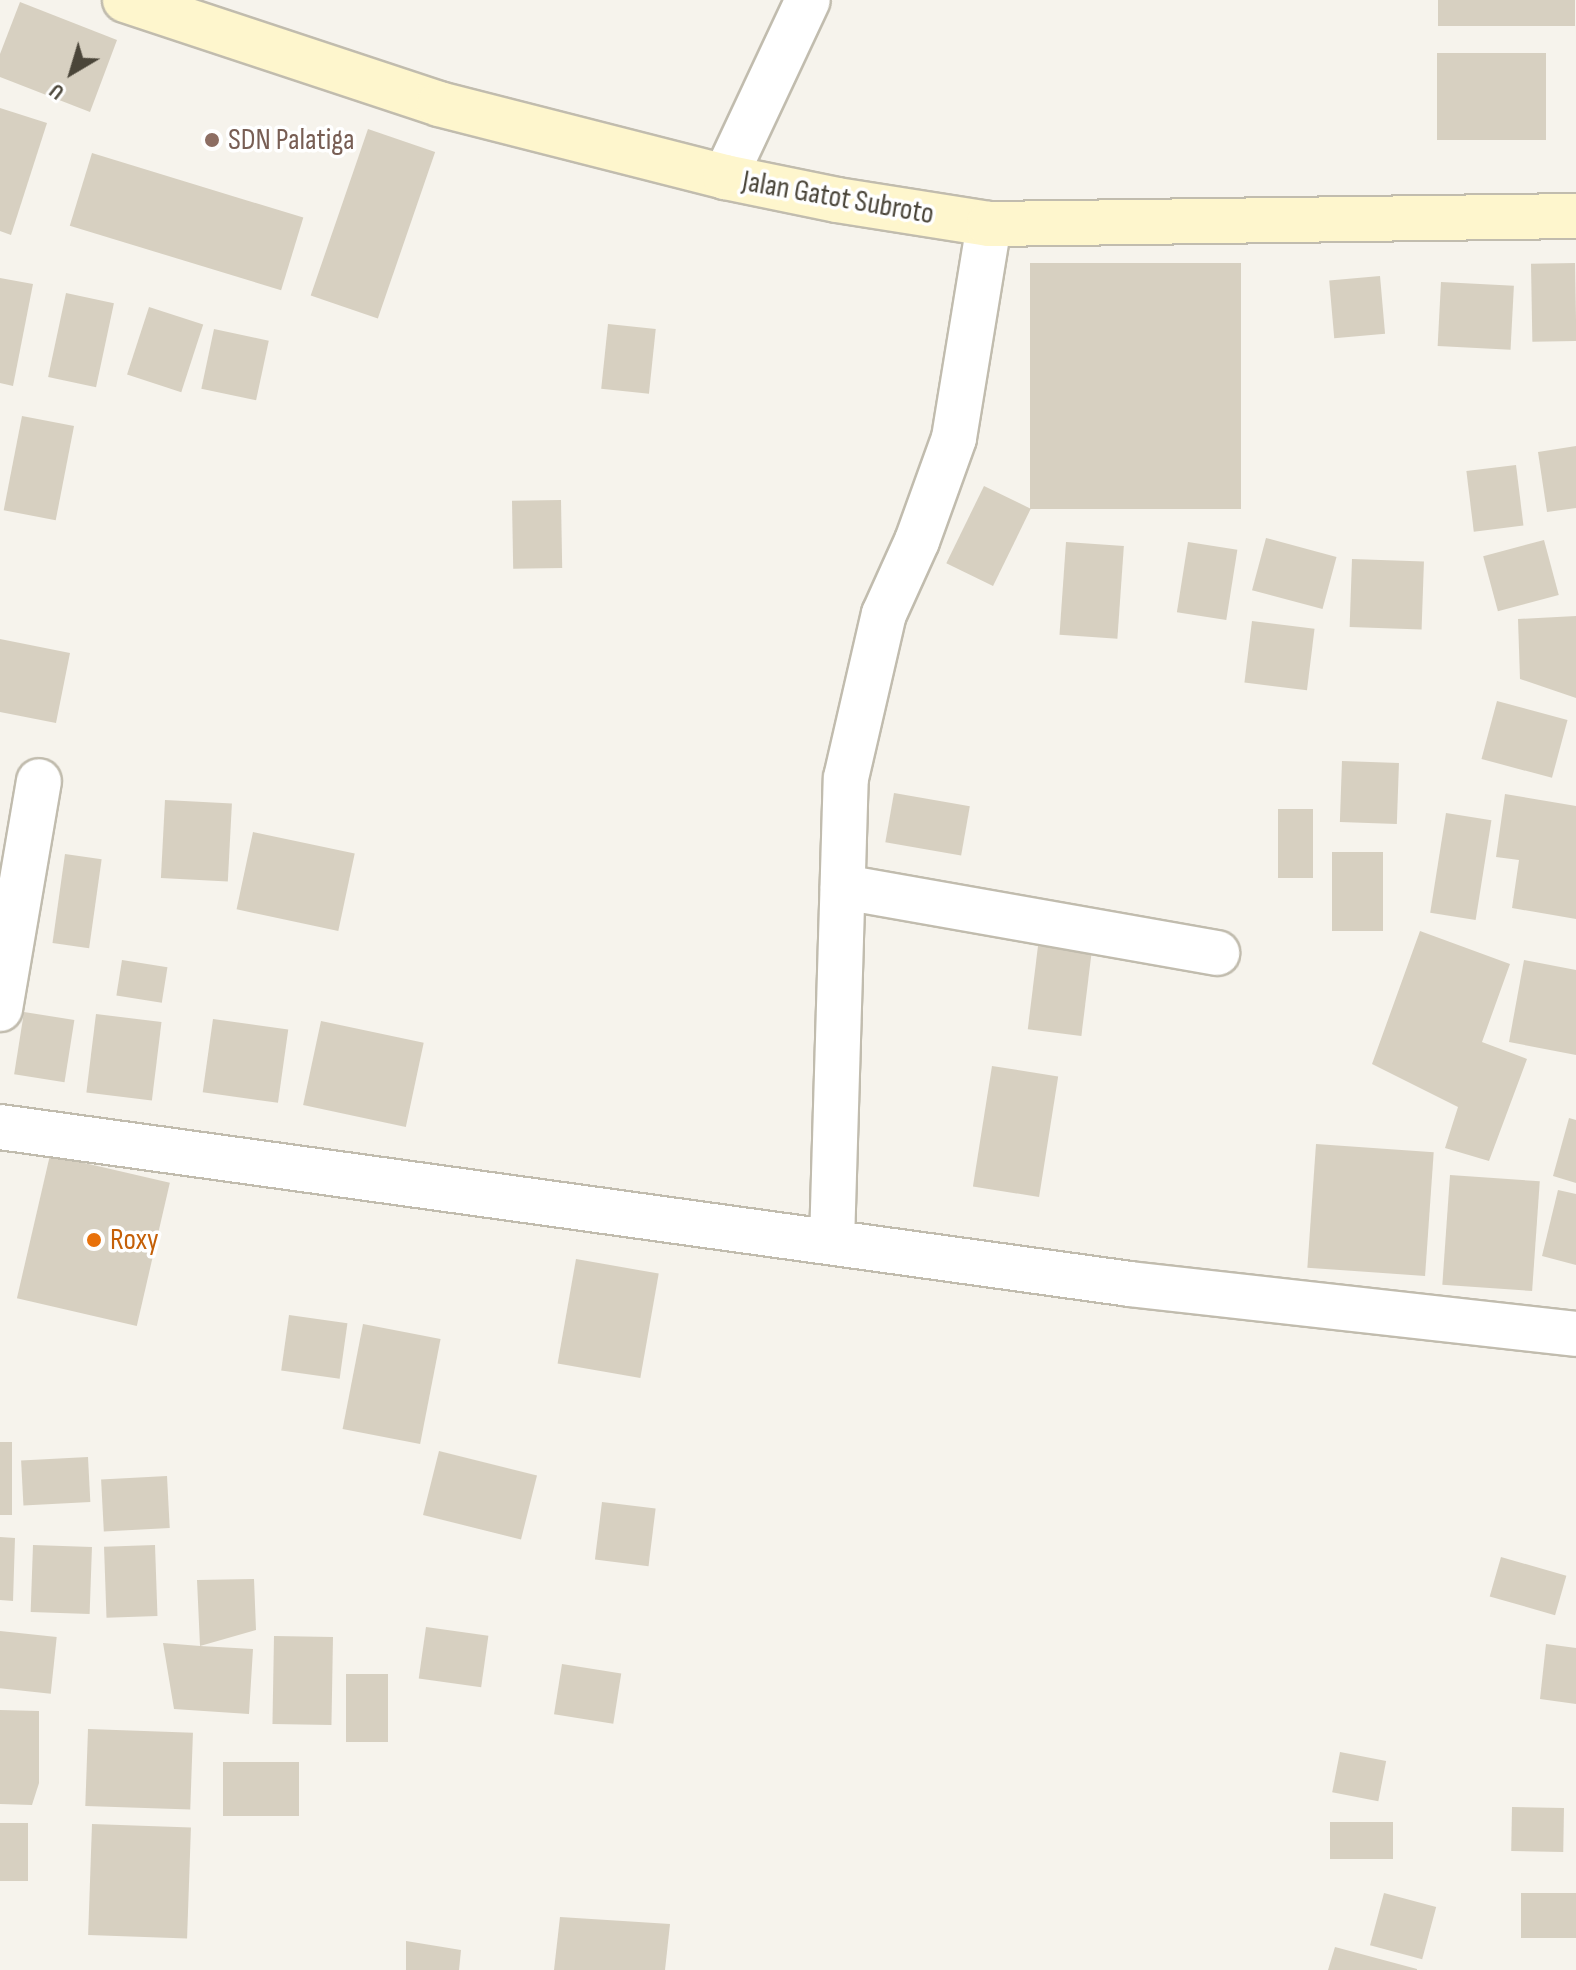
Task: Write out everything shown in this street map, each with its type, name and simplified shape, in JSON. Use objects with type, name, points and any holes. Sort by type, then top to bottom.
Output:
[{"type":"main road","name":"Jalan Gatot Subroto","points":[[125,0],[439,104],[725,177],[837,200],[989,224],[1576,216]]},
{"type":"street","points":[[725,177],[808,0]]},
{"type":"street","points":[[832,1242],[846,778],[884,614],[921,531],[954,438],[989,224]]},
{"type":"street","points":[[0,1009],[39,781]]},
{"type":"street","points":[[843,887],[1217,953]]},
{"type":"street","points":[[0,1127],[1130,1284],[1576,1334]]},
{"type":"building","points":[[1438,0],[1575,0],[1575,26],[1438,26]]},
{"type":"building","points":[[20,2],[117,40],[90,112],[0,77],[0,54]]},
{"type":"building","points":[[1437,53],[1546,53],[1546,140],[1437,140]]},
{"type":"building","points":[[0,108],[47,123],[11,235],[0,231]]},
{"type":"building","points":[[368,129],[435,152],[378,319],[311,295]]},
{"type":"building","points":[[92,153],[303,218],[281,290],[70,226]]},
{"type":"building","points":[[1030,263],[1241,263],[1241,509],[1030,509]]},
{"type":"building","points":[[1575,263],[1576,341],[1532,342],[1531,264]]},
{"type":"building","points":[[1380,276],[1385,334],[1334,338],[1329,280]]},
{"type":"building","points":[[0,278],[33,284],[13,386],[0,383]]},
{"type":"building","points":[[1441,282],[1514,286],[1511,350],[1438,346]]},
{"type":"building","points":[[66,293],[114,303],[96,387],[48,377]]},
{"type":"building","points":[[149,307],[203,325],[181,392],[127,375]]},
{"type":"building","points":[[608,324],[656,329],[649,394],[601,389]]},
{"type":"building","points":[[214,329],[269,341],[256,400],[201,389]]},
{"type":"building","points":[[22,416],[74,426],[56,520],[4,510]]},
{"type":"building","points":[[1576,446],[1576,508],[1547,512],[1538,452]]},
{"type":"building","points":[[1516,465],[1523,526],[1474,532],[1466,471]]},
{"type":"building","points":[[984,486],[1031,509],[993,586],[946,563]]},
{"type":"building","points":[[561,500],[562,568],[513,569],[512,501]]},
{"type":"building","points":[[1266,538],[1337,557],[1323,609],[1252,590]]},
{"type":"building","points":[[1544,540],[1559,595],[1498,611],[1483,556]]},
{"type":"building","points":[[1066,542],[1124,546],[1117,639],[1060,635]]},
{"type":"building","points":[[1188,542],[1237,550],[1226,620],[1177,612]]},
{"type":"building","points":[[1352,559],[1424,562],[1422,629],[1350,627]]},
{"type":"building","points":[[1576,616],[1576,698],[1520,679],[1518,619]]},
{"type":"building","points":[[1252,621],[1315,629],[1307,690],[1244,683]]},
{"type":"building","points":[[0,639],[70,653],[56,723],[0,712]]},
{"type":"building","points":[[1497,701],[1568,720],[1552,778],[1481,759]]},
{"type":"building","points":[[1342,761],[1399,763],[1397,824],[1340,822]]},
{"type":"building","points":[[894,793],[970,806],[961,856],[885,842]]},
{"type":"building","points":[[1505,794],[1576,806],[1576,919],[1512,908],[1519,860],[1496,857]]},
{"type":"building","points":[[165,800],[232,804],[228,881],[161,878]]},
{"type":"building","points":[[1278,809],[1313,809],[1313,878],[1278,878]]},
{"type":"building","points":[[1446,813],[1491,820],[1476,920],[1430,913]]},
{"type":"building","points":[[253,832],[355,854],[338,931],[237,909]]},
{"type":"building","points":[[1332,852],[1383,852],[1383,931],[1332,931]]},
{"type":"building","points":[[65,854],[102,859],[89,948],[52,943]]},
{"type":"building","points":[[1420,931],[1510,964],[1482,1042],[1527,1059],[1489,1161],[1445,1148],[1458,1107],[1372,1064]]},
{"type":"building","points":[[1038,946],[1092,953],[1081,1036],[1028,1029]]},
{"type":"building","points":[[122,960],[167,967],[162,1003],[116,996]]},
{"type":"building","points":[[1524,960],[1576,970],[1576,1055],[1509,1042]]},
{"type":"building","points":[[24,1012],[74,1020],[65,1082],[14,1074]]},
{"type":"building","points":[[96,1014],[162,1022],[152,1100],[86,1092]]},
{"type":"building","points":[[213,1019],[288,1030],[278,1103],[203,1092]]},
{"type":"building","points":[[321,1021],[424,1043],[406,1127],[303,1105]]},
{"type":"building","points":[[992,1066],[1058,1076],[1039,1197],[973,1186]]},
{"type":"building","points":[[1569,1118],[1576,1120],[1576,1183],[1553,1176]]},
{"type":"building","points":[[1316,1144],[1434,1152],[1425,1276],[1307,1268]]},
{"type":"building","name":"Roxy","points":[[50,1155],[170,1183],[137,1326],[17,1298]]},
{"type":"building","points":[[1450,1175],[1540,1181],[1532,1291],[1442,1285]]},
{"type":"building","points":[[1558,1190],[1576,1194],[1576,1265],[1542,1256]]},
{"type":"building","points":[[576,1259],[659,1274],[640,1378],[558,1363]]},
{"type":"building","points":[[289,1315],[347,1323],[340,1379],[281,1370]]},
{"type":"building","points":[[363,1324],[441,1339],[420,1444],[343,1429]]},
{"type":"building","points":[[0,1442],[12,1442],[12,1515],[0,1515]]},
{"type":"building","points":[[439,1451],[537,1475],[521,1539],[423,1515]]},
{"type":"building","points":[[88,1457],[90,1502],[23,1505],[21,1461]]},
{"type":"building","points":[[167,1476],[170,1528],[104,1531],[101,1479]]},
{"type":"building","points":[[602,1502],[656,1509],[649,1566],[595,1560]]},
{"type":"building","points":[[0,1537],[15,1538],[13,1601],[0,1600]]},
{"type":"building","points":[[33,1545],[92,1547],[90,1614],[31,1612]]},
{"type":"building","points":[[155,1545],[157,1616],[107,1618],[104,1547]]},
{"type":"building","points":[[1501,1557],[1566,1576],[1555,1615],[1490,1596]]},
{"type":"building","points":[[254,1579],[256,1630],[200,1646],[197,1580]]},
{"type":"building","points":[[426,1627],[488,1636],[481,1687],[419,1678]]},
{"type":"building","points":[[0,1631],[57,1637],[51,1694],[0,1688]]},
{"type":"building","points":[[274,1636],[333,1637],[331,1725],[272,1724]]},
{"type":"building","points":[[163,1643],[253,1649],[249,1714],[174,1709]]},
{"type":"building","points":[[1546,1644],[1576,1648],[1576,1704],[1540,1699]]},
{"type":"building","points":[[562,1664],[621,1673],[613,1724],[554,1714]]},
{"type":"building","points":[[346,1674],[388,1674],[388,1742],[346,1742]]},
{"type":"building","points":[[0,1710],[39,1711],[39,1783],[32,1805],[0,1804]]},
{"type":"building","points":[[88,1729],[193,1733],[190,1810],[85,1806]]},
{"type":"building","points":[[1340,1752],[1386,1761],[1378,1801],[1332,1792]]},
{"type":"building","points":[[223,1762],[299,1762],[299,1816],[223,1816]]},
{"type":"building","points":[[1512,1807],[1564,1808],[1563,1852],[1511,1851]]},
{"type":"building","points":[[1330,1822],[1393,1822],[1393,1859],[1330,1859]]},
{"type":"building","points":[[0,1823],[28,1823],[28,1881],[0,1881]]},
{"type":"building","points":[[92,1824],[191,1827],[187,1938],[88,1935]]},
{"type":"building","points":[[1384,1893],[1436,1907],[1422,1959],[1370,1945]]},
{"type":"building","points":[[1521,1893],[1576,1893],[1576,1938],[1521,1938]]},
{"type":"building","points":[[560,1917],[670,1924],[665,1970],[554,1970]]},
{"type":"building","points":[[406,1941],[461,1950],[459,1970],[406,1970]]},
{"type":"building","points":[[1335,1947],[1417,1969],[1417,1970],[1328,1970]]},
{"type":"place","name":"SDN Palatiga","points":[[212,140]]},
{"type":"place","name":"Roxy","points":[[94,1240]]}]
